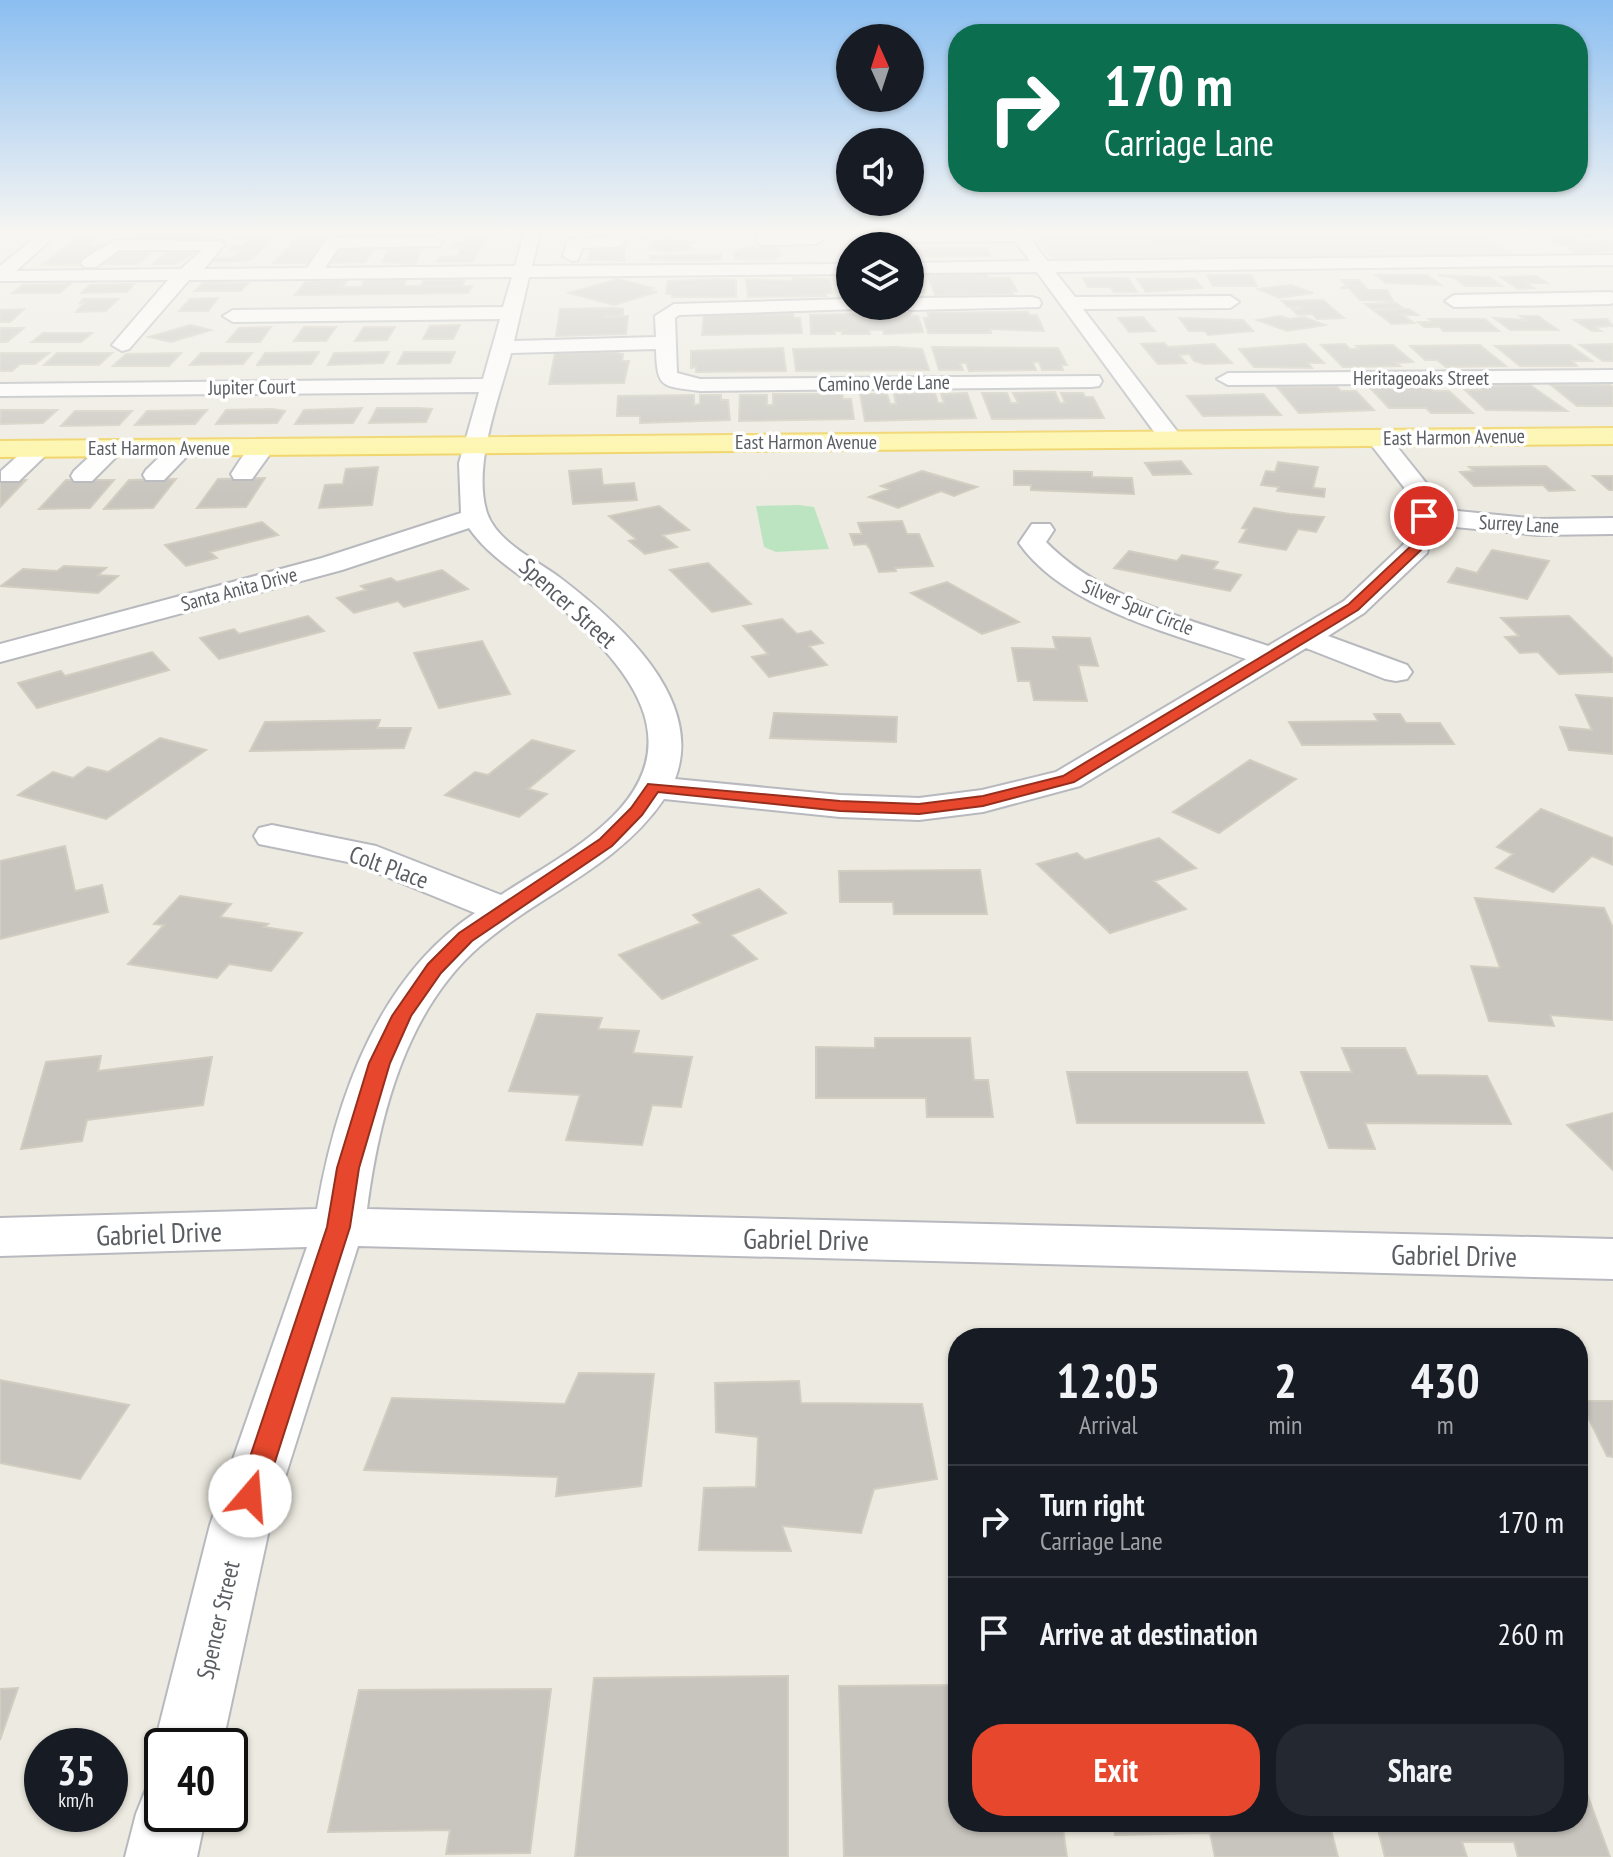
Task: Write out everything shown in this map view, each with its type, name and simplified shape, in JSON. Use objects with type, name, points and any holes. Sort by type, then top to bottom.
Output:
[{"type":"main road","name":"East Harmon Avenue","points":[[0,449],[1613,436]]},
{"type":"street","points":[[122,345],[143,321]]},
{"type":"street","points":[[476,517],[471,463],[509,321]]},
{"type":"street","points":[[503,347],[666,343],[665,321]]},
{"type":"street","points":[[1081,321],[1171,439]]},
{"type":"street","name":"Camino Verde Lane","points":[[666,343],[667,376],[678,382],[700,385],[1091,381]]},
{"type":"street","name":"Heritageoaks Street","points":[[1228,379],[1613,376]]},
{"type":"street","name":"Jupiter Court","points":[[6,390],[493,385]]},
{"type":"street","points":[[654,787],[840,806],[919,809],[983,801],[1068,779],[1354,607],[1417,547],[1426,499],[1378,438]]},
{"type":"street","points":[[243,474],[263,447]]},
{"type":"street","points":[[83,476],[112,448]]},
{"type":"street","points":[[155,475],[182,448]]},
{"type":"street","points":[[10,476],[39,449]]},
{"type":"street","name":"Surrey Lane","points":[[1424,516],[1491,524],[1613,526]]},
{"type":"street","name":"Santa Anita Drive","points":[[0,653],[332,564],[476,517]]},
{"type":"street","name":"Spencer Street","points":[[192,1728],[240,1525],[339,1227],[348,1168],[379,1063],[402,1016],[435,968],[466,937],[606,842],[637,812],[654,787],[667,751],[667,736],[655,700],[598,625],[494,540],[476,517]]},
{"type":"street","name":"Silver Spur Circle","points":[[1041,530],[1032,543],[1044,560],[1075,582],[1147,613],[1271,657]]},
{"type":"street","points":[[1304,637],[1396,672]]},
{"type":"street","name":"Colt Place","points":[[272,836],[363,854],[503,910]]},
{"type":"street","name":"Gabriel Drive","points":[[0,1237],[339,1227],[1613,1259]]},
{"type":"street","points":[[161,1857],[167,1832]]},
{"type":"green space","points":[[756,506],[814,507],[829,549],[776,552],[764,547]]},
{"type":"building","points":[[558,321],[627,321],[626,334],[556,336]]},
{"type":"building","points":[[703,321],[800,321],[802,333],[702,335]]},
{"type":"building","points":[[810,321],[919,321],[923,332],[884,334],[883,330],[869,330],[870,334],[834,331],[835,334],[811,334]]},
{"type":"building","points":[[925,321],[1039,321],[1044,331],[990,329],[991,333],[928,333]]},
{"type":"building","points":[[1120,321],[1146,321],[1155,331],[1129,332]]},
{"type":"building","points":[[1181,321],[1244,321],[1253,331],[1208,335],[1205,331],[1189,331]]},
{"type":"building","points":[[1259,321],[1314,321],[1325,325],[1287,331]]},
{"type":"building","points":[[1387,321],[1414,323],[1392,324]]},
{"type":"building","points":[[1487,321],[1499,331],[1443,331],[1440,327],[1424,327],[1418,322]]},
{"type":"building","points":[[1498,321],[1545,321],[1558,330],[1510,330]]},
{"type":"building","points":[[1575,321],[1608,321],[1613,326],[1595,327],[1601,331],[1592,331]]},
{"type":"building","points":[[190,325],[211,330],[171,342],[149,337]]},
{"type":"building","points":[[460,325],[453,339],[423,339],[430,326]]},
{"type":"building","points":[[271,327],[260,342],[227,342],[239,328]]},
{"type":"building","points":[[304,327],[336,327],[326,341],[294,341]]},
{"type":"building","points":[[364,327],[395,327],[387,340],[355,341]]},
{"type":"building","points":[[0,328],[24,328],[7,342],[0,342]]},
{"type":"building","points":[[43,333],[92,333],[81,342],[32,342]]},
{"type":"building","points":[[1164,343],[1168,347],[1214,344],[1232,363],[1204,364],[1194,361],[1189,354],[1179,355],[1186,363],[1158,364],[1141,344]]},
{"type":"building","points":[[1305,344],[1324,363],[1308,363],[1312,368],[1254,367],[1239,349]]},
{"type":"building","points":[[1345,344],[1350,349],[1359,349],[1356,346],[1393,345],[1413,362],[1396,363],[1400,366],[1343,367],[1321,345]]},
{"type":"building","points":[[1613,344],[1613,361],[1603,361],[1580,345]]},
{"type":"building","points":[[1480,345],[1506,366],[1446,367],[1437,360],[1425,360],[1410,346]]},
{"type":"building","points":[[1570,345],[1592,361],[1572,361],[1577,366],[1520,366],[1495,346]]},
{"type":"building","points":[[932,347],[1058,348],[1067,365],[1061,365],[1063,370],[1042,370],[1039,362],[1033,362],[1036,370],[969,371],[966,363],[960,363],[963,370],[939,370]]},
{"type":"building","points":[[783,348],[786,371],[696,372],[696,367],[691,368],[691,351]]},
{"type":"building","points":[[793,349],[922,349],[929,370],[796,371]]},
{"type":"building","points":[[319,352],[311,364],[257,365],[265,353]]},
{"type":"building","points":[[389,352],[383,363],[328,365],[334,353]]},
{"type":"building","points":[[404,352],[455,352],[450,363],[398,364]]},
{"type":"building","points":[[0,353],[49,353],[35,364],[20,364],[12,371],[0,371]]},
{"type":"building","points":[[57,353],[112,353],[99,365],[44,365]]},
{"type":"building","points":[[181,353],[169,366],[113,366],[126,354]]},
{"type":"building","points":[[201,353],[252,353],[243,364],[190,365]]},
{"type":"building","points":[[555,353],[623,354],[622,361],[629,361],[624,383],[549,384]]},
{"type":"building","points":[[1530,385],[1567,411],[1486,410],[1465,390],[1480,390],[1475,386]]},
{"type":"building","points":[[1551,385],[1610,385],[1613,387],[1613,406],[1577,406]]},
{"type":"building","points":[[1429,386],[1433,391],[1449,391],[1473,413],[1431,413],[1426,408],[1389,408],[1369,387]]},
{"type":"building","points":[[1277,387],[1337,387],[1341,391],[1356,391],[1374,410],[1299,413]]},
{"type":"building","points":[[1055,392],[1060,403],[1065,403],[1061,393],[1083,393],[1085,397],[1093,397],[1104,418],[992,419],[982,393],[1007,393],[1011,403],[1018,403],[1013,393]]},
{"type":"building","points":[[935,393],[938,403],[944,403],[941,394],[967,393],[976,418],[865,421],[860,394],[887,394],[890,404],[896,404],[894,394]]},
{"type":"building","points":[[773,394],[842,394],[843,399],[851,399],[854,419],[739,421],[740,395],[767,395],[767,405],[773,405]]},
{"type":"building","points":[[1263,394],[1281,415],[1203,416],[1187,396]]},
{"type":"building","points":[[694,395],[694,405],[700,404],[700,395],[721,395],[721,400],[728,400],[730,420],[640,423],[640,416],[617,416],[618,396]]},
{"type":"building","points":[[362,408],[353,423],[295,424],[304,410]]},
{"type":"building","points":[[377,408],[432,409],[426,422],[369,423]]},
{"type":"building","points":[[1,410],[57,410],[43,423],[0,424]]},
{"type":"building","points":[[207,410],[195,424],[135,425],[147,411]]},
{"type":"building","points":[[226,410],[285,411],[277,423],[216,424]]},
{"type":"building","points":[[75,411],[132,411],[119,425],[61,426]]},
{"type":"building","points":[[1181,461],[1191,474],[1153,475],[1145,463]]},
{"type":"building","points":[[1278,462],[1318,467],[1313,488],[1325,489],[1324,497],[1277,491],[1279,487],[1261,485],[1266,471],[1275,472]]},
{"type":"building","points":[[1546,466],[1574,490],[1549,491],[1543,485],[1474,486],[1460,472],[1474,471],[1469,467]]},
{"type":"building","points":[[378,467],[372,505],[319,508],[325,485],[343,484],[346,469]]},
{"type":"building","points":[[601,469],[603,485],[634,483],[637,500],[573,504],[569,471]]},
{"type":"building","points":[[922,471],[977,487],[954,496],[941,491],[898,508],[869,497],[889,489],[881,486]]},
{"type":"building","points":[[1014,471],[1092,472],[1092,477],[1132,478],[1134,494],[1031,490],[1031,485],[1014,485]]},
{"type":"building","points":[[1593,476],[1613,476],[1613,490],[1609,490]]},
{"type":"building","points":[[265,478],[246,507],[197,508],[218,479]]},
{"type":"building","points":[[176,479],[153,508],[104,509],[129,480]]},
{"type":"building","points":[[26,480],[0,507],[0,481]]},
{"type":"building","points":[[66,480],[114,480],[90,508],[39,509]]},
{"type":"building","points":[[659,506],[689,530],[662,535],[677,547],[645,554],[629,541],[636,539],[609,516]]},
{"type":"building","points":[[1254,508],[1324,517],[1316,532],[1298,529],[1286,550],[1239,542],[1247,529],[1242,528]]},
{"type":"building","points":[[902,521],[907,534],[919,534],[933,566],[879,572],[870,549],[866,544],[854,545],[850,534],[862,534],[858,523]]},
{"type":"building","points":[[262,522],[278,535],[210,552],[217,558],[186,566],[165,545]]},
{"type":"building","points":[[1492,550],[1549,561],[1527,599],[1448,582],[1457,568],[1477,573]]},
{"type":"building","points":[[1129,551],[1177,561],[1182,555],[1218,562],[1213,569],[1241,575],[1230,591],[1114,568]]},
{"type":"building","points":[[708,563],[751,604],[712,612],[670,570]]},
{"type":"building","points":[[64,566],[106,568],[98,575],[118,576],[98,593],[1,586],[23,569],[57,571]]},
{"type":"building","points":[[442,570],[468,589],[404,607],[398,601],[354,613],[337,598],[366,590],[361,586],[391,578],[397,582]]},
{"type":"building","points":[[947,582],[1019,622],[982,634],[911,593]]},
{"type":"building","points":[[308,616],[324,631],[219,659],[200,638],[234,629],[239,634]]},
{"type":"building","points":[[1569,616],[1613,659],[1613,672],[1559,674],[1538,652],[1520,653],[1505,637],[1519,636],[1501,618]]},
{"type":"building","points":[[782,619],[797,634],[811,631],[823,643],[809,646],[827,665],[769,677],[752,657],[768,654],[743,626]]},
{"type":"building","points":[[1053,637],[1090,638],[1098,666],[1078,665],[1087,701],[1034,700],[1030,681],[1018,681],[1012,648],[1056,649]]},
{"type":"building","points":[[482,641],[510,694],[439,708],[414,653]]},
{"type":"building","points":[[152,652],[169,670],[37,708],[18,683],[61,671],[65,676]]},
{"type":"building","points":[[1576,695],[1613,698],[1613,754],[1569,750],[1560,727],[1592,730]]},
{"type":"building","points":[[774,713],[897,717],[896,742],[770,738]]},
{"type":"building","points":[[1374,714],[1400,714],[1406,723],[1440,723],[1454,744],[1302,745],[1289,722],[1378,721]]},
{"type":"building","points":[[380,720],[377,728],[411,728],[404,748],[250,751],[265,722]]},
{"type":"building","points":[[160,738],[206,750],[106,819],[18,795],[53,772],[73,778],[88,767],[108,772]]},
{"type":"building","points":[[532,740],[574,751],[528,789],[547,794],[519,817],[445,795],[475,772],[488,775]]},
{"type":"building","points":[[1250,760],[1296,779],[1219,833],[1173,812]]},
{"type":"building","points":[[1541,809],[1613,838],[1613,865],[1592,856],[1553,892],[1496,868],[1513,854],[1497,847]]},
{"type":"building","points":[[1159,838],[1196,868],[1154,881],[1186,909],[1110,933],[1037,864],[1077,853],[1085,860]]},
{"type":"building","points":[[65,846],[75,891],[102,885],[108,912],[0,939],[0,861]]},
{"type":"building","points":[[980,870],[987,914],[894,914],[893,902],[840,902],[839,871]]},
{"type":"building","points":[[759,889],[786,913],[731,935],[757,959],[662,999],[619,955],[701,923],[693,915]]},
{"type":"building","points":[[180,896],[231,904],[220,917],[302,933],[271,971],[229,964],[217,978],[128,964],[164,925],[154,924]]},
{"type":"building","points":[[1475,898],[1604,908],[1613,928],[1613,1020],[1550,1015],[1554,1026],[1489,1021],[1471,966],[1500,968]]},
{"type":"building","points":[[537,1014],[602,1018],[598,1029],[639,1031],[633,1053],[692,1057],[681,1107],[652,1105],[642,1145],[566,1140],[580,1095],[509,1091]]},
{"type":"building","points":[[875,1038],[970,1038],[974,1080],[988,1080],[993,1117],[927,1117],[926,1098],[816,1098],[816,1047],[875,1048]]},
{"type":"building","points":[[1342,1048],[1405,1048],[1417,1075],[1487,1076],[1511,1124],[1365,1123],[1375,1149],[1329,1148],[1301,1072],[1352,1072]]},
{"type":"building","points":[[101,1056],[98,1071],[212,1057],[203,1105],[87,1120],[82,1141],[21,1149],[46,1062]]},
{"type":"building","points":[[1067,1072],[1247,1072],[1264,1123],[1077,1123]]},
{"type":"building","points":[[1613,1113],[1613,1170],[1567,1125]]},
{"type":"building","points":[[579,1373],[654,1374],[641,1486],[556,1496],[558,1477],[364,1470],[392,1398],[565,1404]]},
{"type":"building","points":[[0,1380],[129,1405],[80,1479],[0,1463]]},
{"type":"building","points":[[799,1381],[801,1403],[922,1404],[937,1479],[874,1489],[861,1533],[782,1526],[791,1551],[699,1550],[704,1488],[756,1487],[758,1437],[716,1432],[715,1383]]},
{"type":"building","points":[[1588,1401],[1613,1401],[1613,1457],[1607,1456],[1588,1417]]},
{"type":"building","points":[[788,1676],[788,1857],[575,1857],[594,1678]]},
{"type":"building","points":[[948,1685],[948,1832],[1063,1832],[1067,1857],[844,1857],[839,1686]]},
{"type":"building","points":[[18,1688],[0,1740],[0,1689]]},
{"type":"building","points":[[551,1689],[530,1853],[446,1854],[450,1830],[328,1832],[359,1690]]},
{"type":"building","points":[[1588,1796],[1610,1857],[1518,1857],[1514,1842],[1462,1842],[1467,1857],[1385,1857],[1379,1832],[1588,1832]]},
{"type":"building","points":[[1115,1832],[1332,1832],[1338,1857],[1215,1857],[1210,1833],[1115,1835]]},
{"type":"route","points":[[250,1496],[339,1227],[348,1168],[379,1063],[402,1016],[418,992],[435,968],[466,937],[606,842],[637,812],[654,787],[840,806],[919,809],[983,801],[1068,779],[1354,607],[1417,547],[1424,516]]}]
